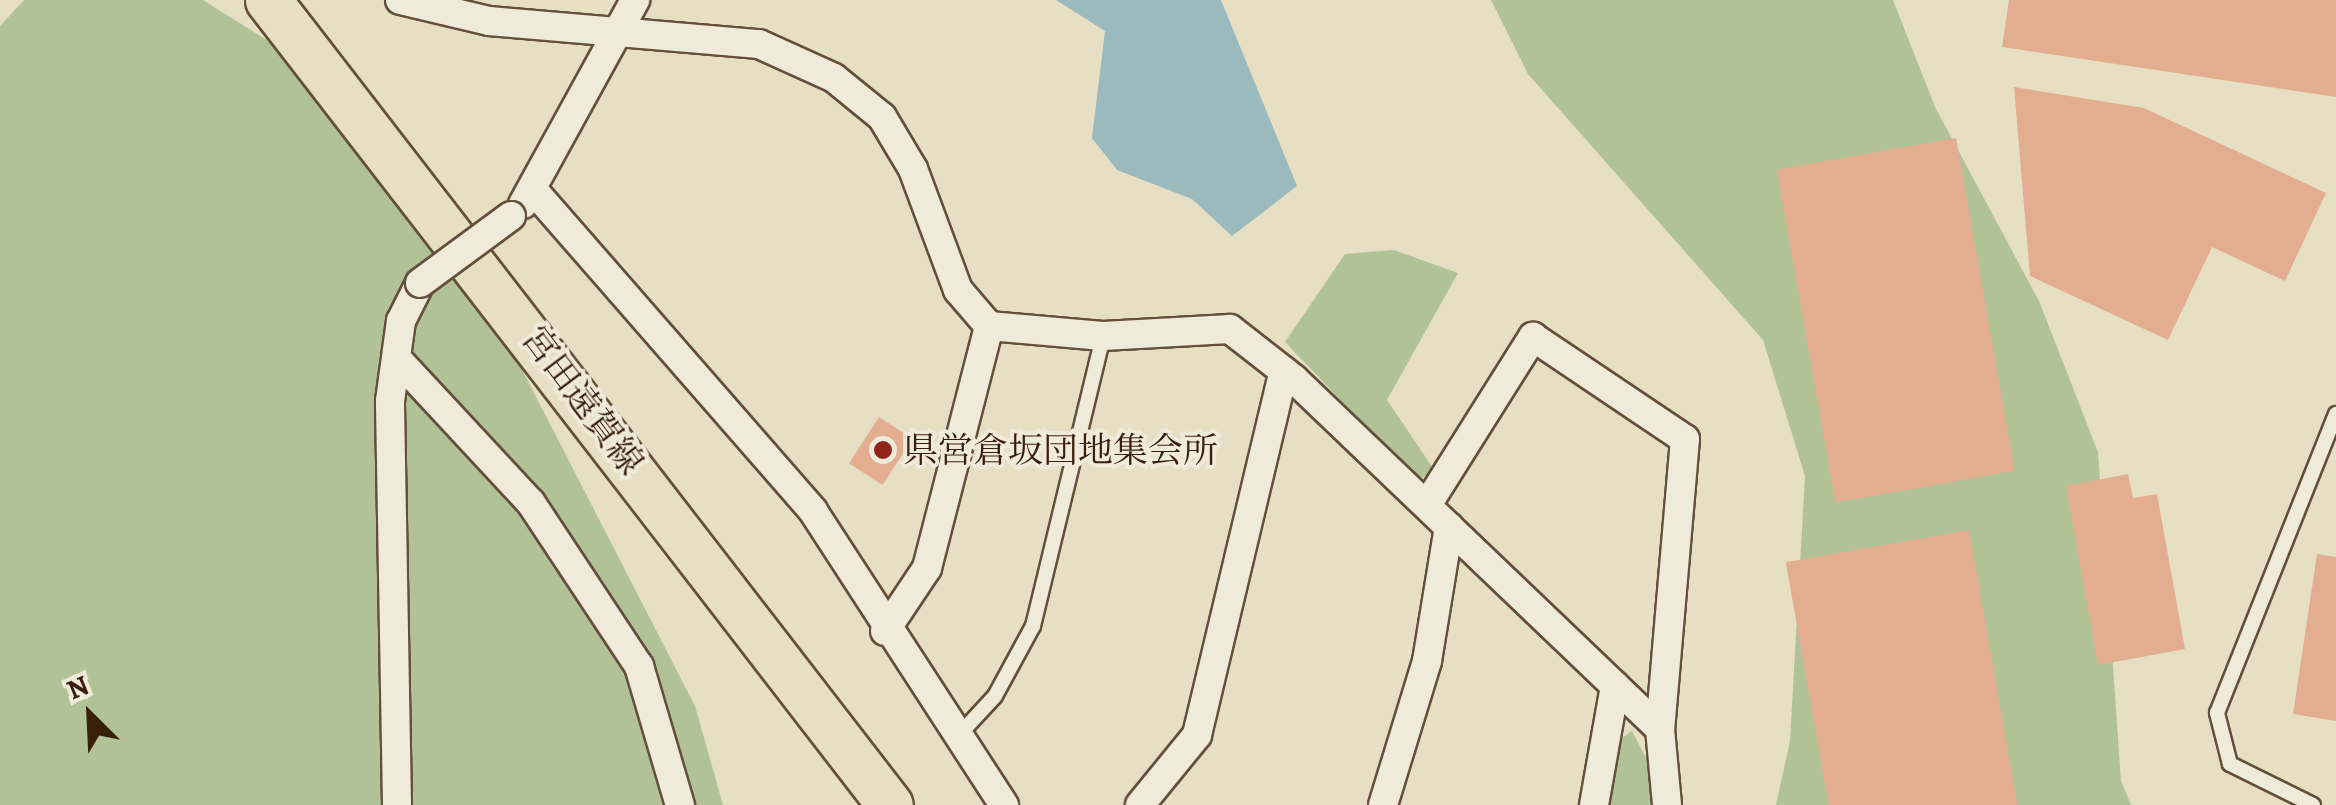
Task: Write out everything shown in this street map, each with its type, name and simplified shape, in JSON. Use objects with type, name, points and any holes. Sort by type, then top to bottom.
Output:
[{"type":"main road","name":"宮田遠賀線","points":[[268,0],[890,805]]},
{"type":"street","points":[[400,0],[622,36],[760,44],[846,88],[882,117],[914,170],[958,290],[988,326],[1102,336],[1230,329],[1284,371],[1660,729]]},
{"type":"street","points":[[398,805],[390,400],[401,364],[401,321],[420,283],[511,216],[535,192],[622,36],[635,0]]},
{"type":"street","points":[[535,192],[813,510],[885,632],[1004,805]]},
{"type":"street","points":[[885,632],[927,568],[988,326]]},
{"type":"street","points":[[1427,505],[1533,338],[1685,440],[1660,729],[1667,805]]},
{"type":"street","points":[[401,364],[531,504],[639,666],[680,805]]},
{"type":"street","points":[[1140,805],[1197,734],[1284,371]]},
{"type":"street","points":[[1383,805],[1427,661],[1449,527]]},
{"type":"street","points":[[1594,805],[1614,686]]},
{"type":"lane","points":[[958,736],[995,696],[1032,626],[1102,336]]},
{"type":"lane","points":[[2313,805],[2230,764],[2217,712],[2336,414]]},
{"type":"green space","points":[[24,0],[203,0],[313,69],[460,249],[695,706],[723,805],[0,805],[0,26]]},
{"type":"green space","points":[[1491,0],[1893,0],[1935,107],[2039,301],[2098,452],[2121,781],[2131,805],[1776,805],[1790,741],[1805,476],[1763,340],[1528,74]]},
{"type":"green space","points":[[1394,250],[1458,273],[1387,400],[1435,471],[1417,480],[1285,342],[1345,254]]},
{"type":"green space","points":[[1632,731],[1652,769],[1655,805],[1601,805],[1615,743]]},
{"type":"water","points":[[1056,0],[1221,0],[1297,186],[1232,236],[1192,199],[1117,170],[1092,138],[1105,31]]},
{"type":"building","points":[[2009,0],[2336,0],[2336,97],[2002,47]]},
{"type":"building","points":[[2014,87],[2144,108],[2326,193],[2285,281],[2212,247],[2168,340],[2030,276]]},
{"type":"building","points":[[1956,138],[2015,471],[1835,502],[1777,170]]},
{"type":"building","points":[[879,417],[913,439],[883,485],[849,463]]},
{"type":"building","points":[[2128,474],[2133,498],[2157,494],[2185,649],[2098,665],[2066,486]]},
{"type":"building","points":[[1969,530],[2017,805],[1829,805],[1786,562]]},
{"type":"building","points":[[2317,554],[2336,557],[2336,721],[2293,714]]},
{"type":"place","name":"県営倉坂団地集会所","points":[[883,450]]}]
